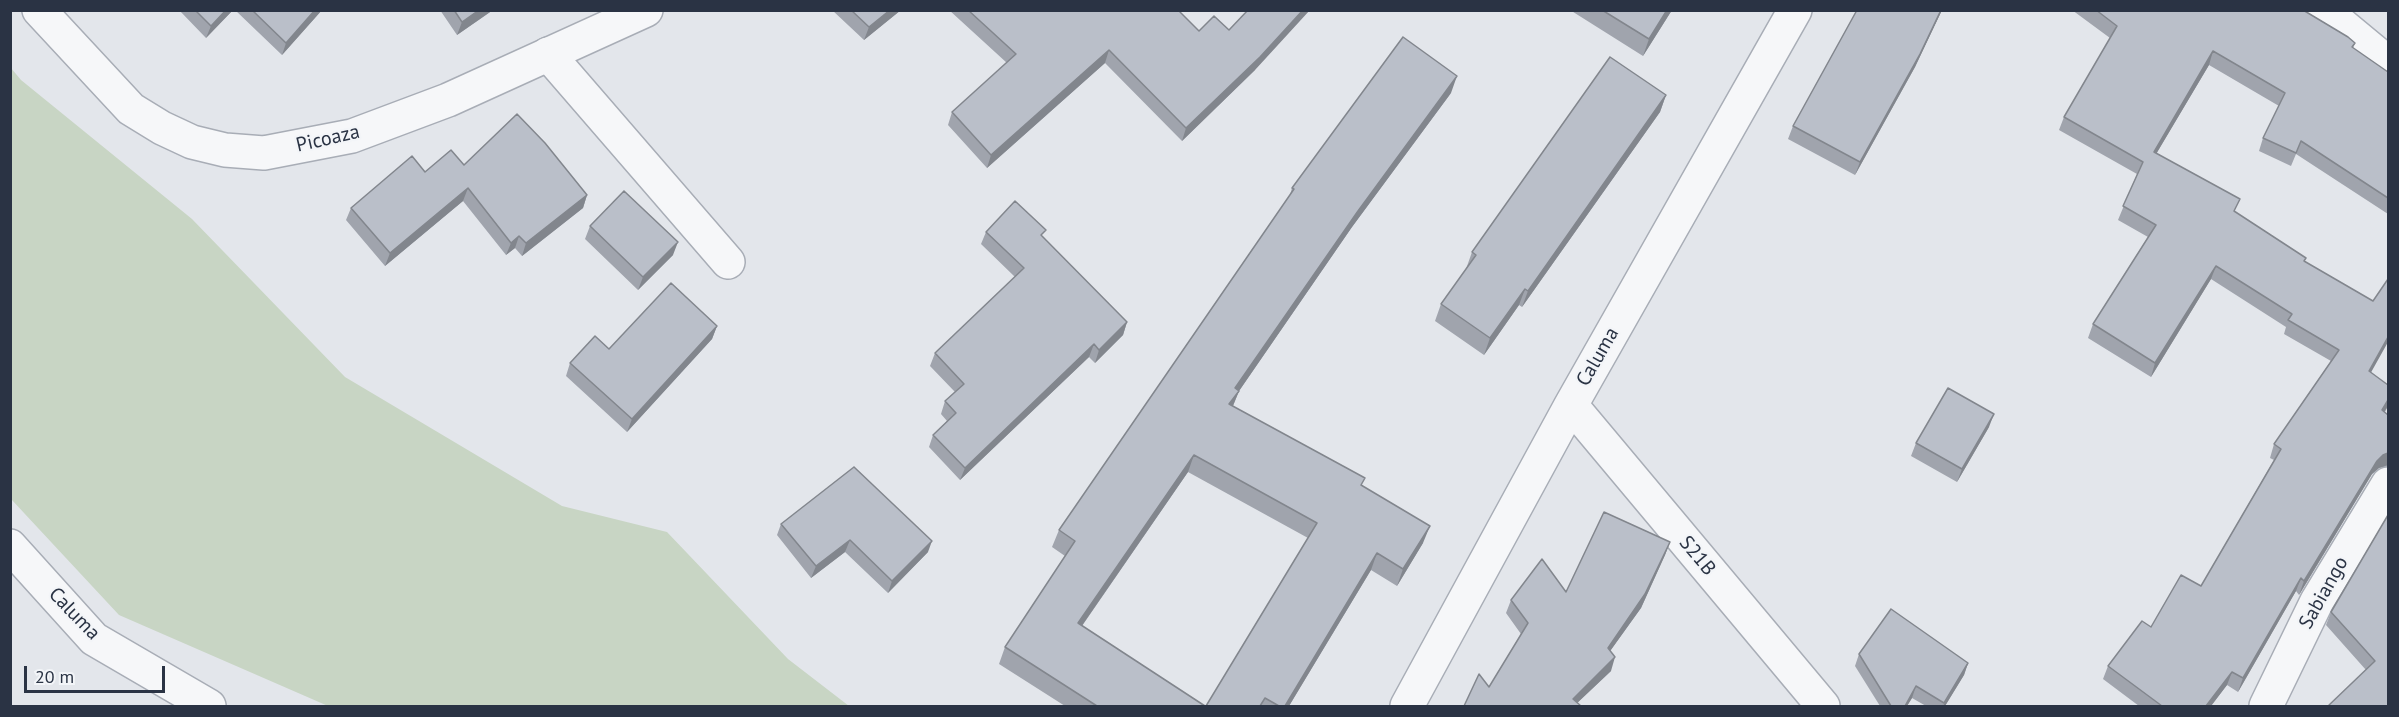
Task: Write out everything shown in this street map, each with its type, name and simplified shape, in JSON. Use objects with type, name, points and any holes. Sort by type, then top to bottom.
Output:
[{"type":"street","name":"Picoaza","points":[[39,10],[131,109],[162,128],[192,142],[225,150],[264,153],[352,136],[448,100],[646,10]]},
{"type":"street","name":"Caluma","points":[[1407,706],[1571,405],[1795,10]]},
{"type":"street","points":[[2324,10],[2388,63]]},
{"type":"street","points":[[548,54],[728,262]]},
{"type":"street","name":"S21B","points":[[1571,405],[1823,706]]},
{"type":"street","name":"Sabiango","points":[[2266,706],[2317,601],[2388,484]]},
{"type":"street","name":"Caluma","points":[[10,546],[94,639],[209,706]]},
{"type":"green space","points":[[11,68],[21,80],[192,219],[345,377],[562,506],[667,532],[788,659],[849,706],[328,706],[119,615],[11,499]]},
{"type":"building","points":[[195,10],[226,10],[211,26]]},
{"type":"building","points":[[252,10],[315,10],[286,43]]},
{"type":"building","points":[[454,10],[479,10],[462,22]]},
{"type":"building","points":[[851,10],[890,10],[869,27]]},
{"type":"building","points":[[968,10],[1178,10],[1199,31],[1214,16],[1229,30],[1248,10],[1303,10],[1260,57],[1186,128],[1109,50],[991,155],[952,112],[1016,54]]},
{"type":"building","points":[[1602,10],[1667,10],[1649,39]]},
{"type":"building","points":[[1857,10],[1941,10],[1920,54],[1860,162],[1793,126]]},
{"type":"building","points":[[2096,10],[2303,10],[2348,37],[2355,43],[2352,47],[2388,72],[2388,198],[2301,141],[2296,153],[2263,138],[2285,93],[2213,51],[2154,152],[2240,199],[2234,211],[2306,258],[2304,261],[2373,301],[2388,279],[2388,337],[2369,371],[2388,385],[2388,400],[2382,410],[2388,415],[2388,453],[2377,461],[2304,581],[2301,578],[2243,678],[2232,672],[2206,706],[2162,706],[2108,666],[2142,621],[2151,627],[2181,575],[2201,586],[2281,449],[2274,444],[2339,350],[2288,320],[2292,314],[2216,266],[2155,363],[2093,324],[2156,225],[2123,206],[2143,162],[2064,117],[2117,26]]},
{"type":"building","points":[[1403,37],[1457,76],[1358,211],[1235,388],[1239,391],[1229,404],[1365,478],[1361,485],[1430,526],[1403,569],[1377,553],[1285,706],[1279,706],[1265,698],[1260,706],[1206,706],[1317,523],[1194,455],[1078,623],[1205,706],[1097,706],[1005,647],[1075,541],[1059,530],[1294,189],[1292,188]]},
{"type":"building","points":[[1610,57],[1666,95],[1528,291],[1525,289],[1490,338],[1441,304],[1476,255],[1472,252]]},
{"type":"building","points":[[517,114],[545,143],[587,195],[526,243],[519,236],[511,243],[468,188],[390,253],[351,208],[412,156],[425,172],[451,150],[464,165]]},
{"type":"building","points":[[624,191],[678,242],[643,277],[590,226]]},
{"type":"building","points":[[1015,201],[1046,230],[1041,235],[1127,322],[1099,350],[1094,344],[965,468],[933,435],[956,413],[945,401],[964,384],[935,353],[1024,268],[986,232]]},
{"type":"building","points":[[671,283],[717,326],[632,419],[570,363],[595,336],[609,349]]},
{"type":"building","points":[[1948,388],[1994,414],[1962,469],[1916,443]]},
{"type":"building","points":[[854,467],[932,541],[892,581],[850,540],[816,566],[781,524]]},
{"type":"building","points":[[1604,512],[1670,542],[1645,594],[1608,648],[1615,657],[1573,699],[1581,706],[1464,706],[1479,674],[1489,687],[1528,623],[1511,600],[1542,559],[1566,592]]},
{"type":"building","points":[[2388,515],[2388,706],[2328,706],[2375,661],[2331,612]]},
{"type":"building","points":[[1891,609],[1968,663],[1944,703],[1916,686],[1905,706],[1891,706],[1859,654]]}]
